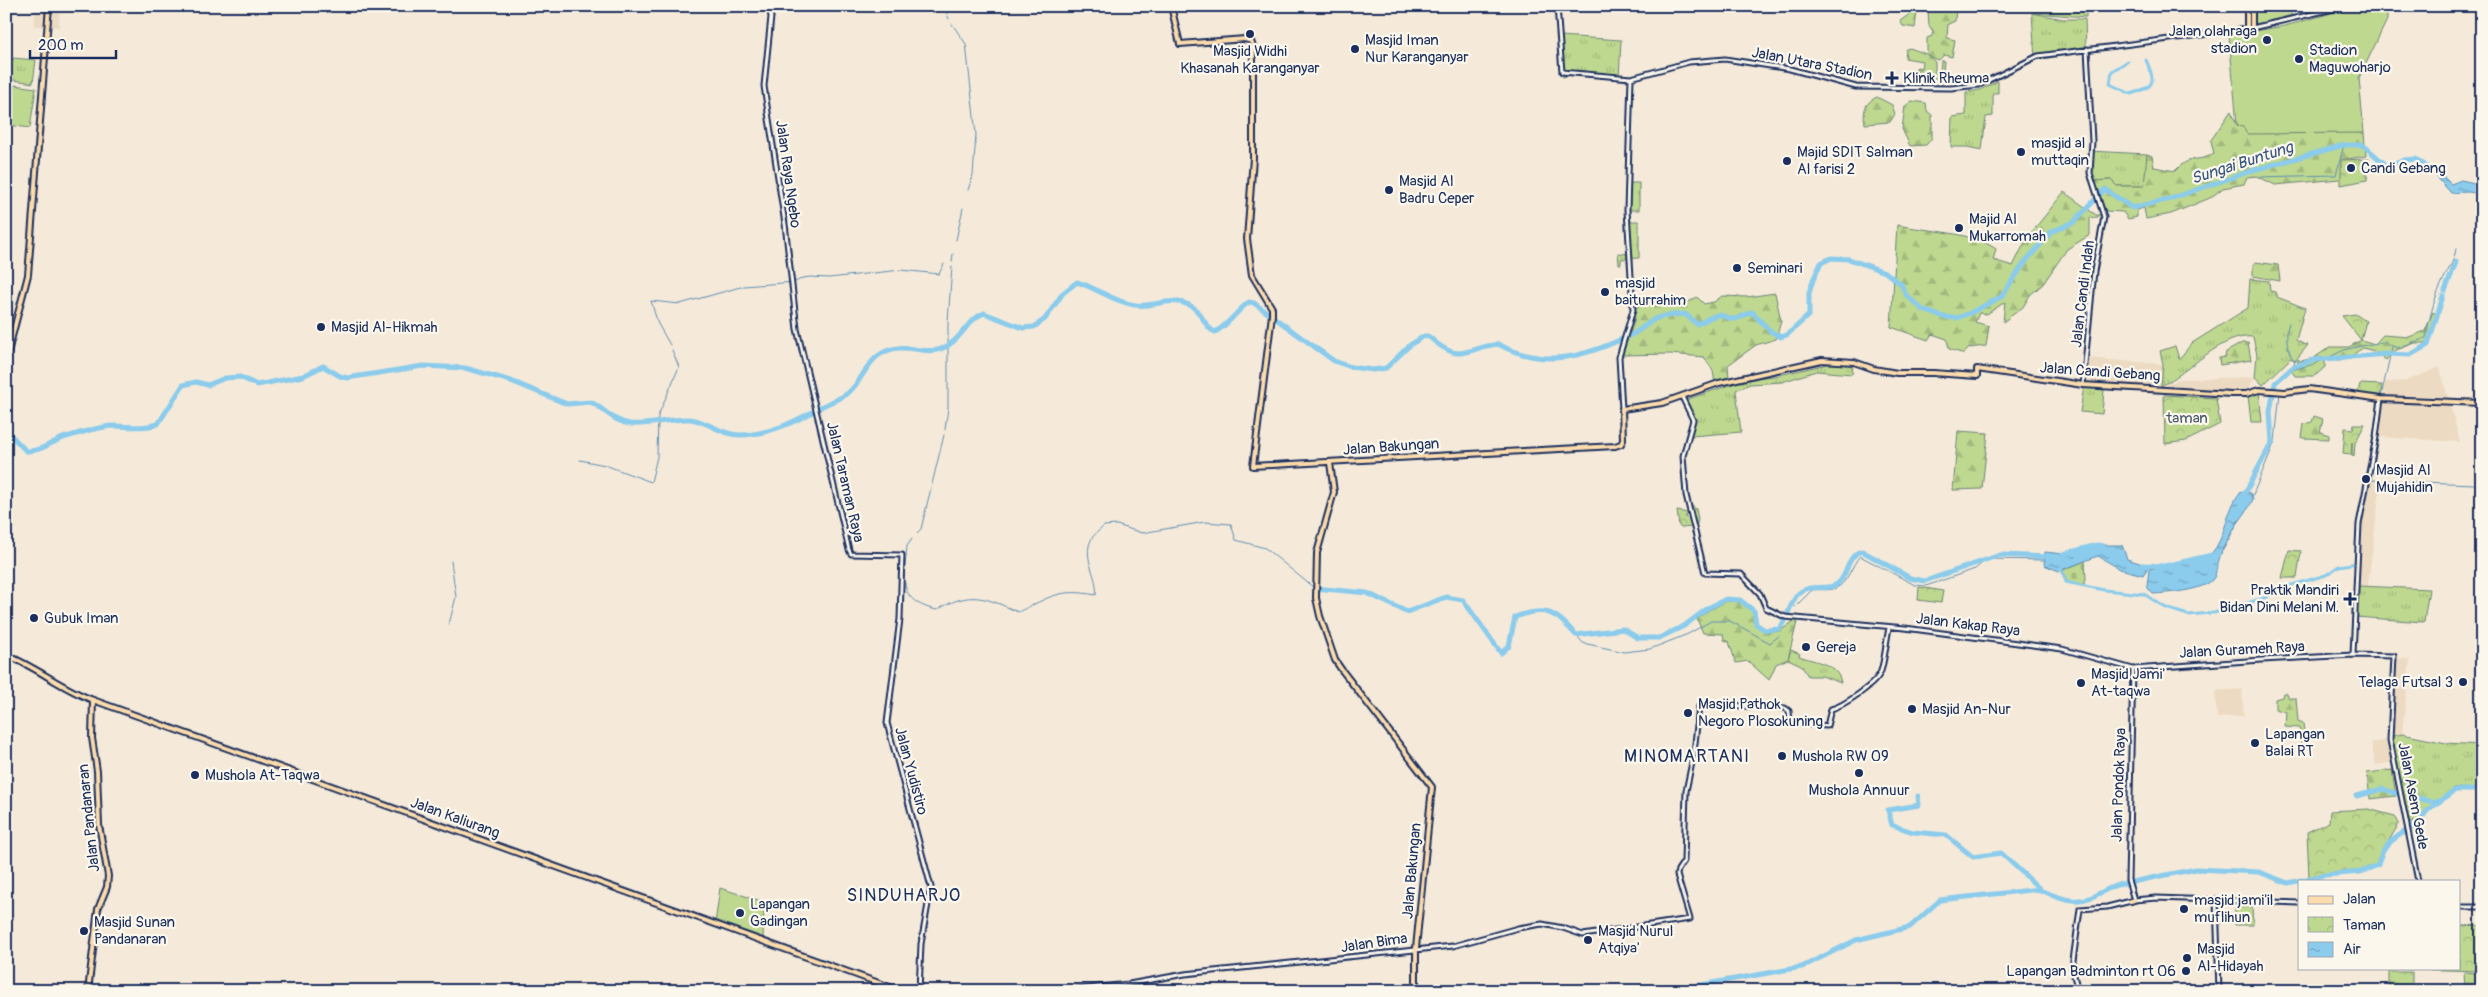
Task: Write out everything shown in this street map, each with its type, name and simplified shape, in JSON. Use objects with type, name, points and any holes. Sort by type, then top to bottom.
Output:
[{"type":"main road","points":[[6,360],[28,275],[35,163],[49,6]]},
{"type":"main road","points":[[1171,6],[1180,44],[1245,39],[1249,40],[1252,44],[1253,147],[1247,239],[1252,275],[1272,308],[1253,466],[1330,463]]},
{"type":"main road","points":[[2247,6],[2247,29]]},
{"type":"main road","points":[[2252,6],[2252,28]]},
{"type":"main road","name":"Jalan Utara Stadion","points":[[2247,29],[2252,28]]},
{"type":"main road","name":"Jalan Candi Gebang","points":[[1622,409],[1662,403],[1728,380],[1783,370],[1816,361],[1832,360],[1854,362],[1897,374],[1933,373],[1977,376],[1977,369],[2083,385],[2231,394],[2273,390],[2282,392],[2318,390],[2381,399],[2482,402]]},
{"type":"main road","name":"Jalan Bakungan","points":[[1416,991],[1416,948],[1432,787],[1338,664],[1320,616],[1316,593],[1318,554],[1334,492],[1330,463],[1616,446],[1621,444],[1623,440],[1622,409]]},
{"type":"main road","name":"Jalan Kaliurang","points":[[6,655],[28,664],[64,688],[93,700],[901,991]]},
{"type":"main road","name":"Jalan Pandanaran","points":[[88,991],[98,909],[107,887],[108,876],[99,825],[92,738],[93,700]]},
{"type":"street","name":"Jalan Raya Ngebo","points":[[769,6],[771,17],[764,82],[800,344],[816,407]]},
{"type":"street","points":[[1557,6],[1562,72],[1631,78]]},
{"type":"street","points":[[2252,28],[2346,6]]},
{"type":"street","name":"Jalan Utara Stadion","points":[[1631,78],[1689,62],[1725,60],[1790,69],[1856,87],[1951,88],[1979,85],[2038,56],[2247,29]]},
{"type":"street","points":[[2088,58],[2094,48]]},
{"type":"street","name":"Jalan Candi Indah","points":[[2083,385],[2094,271],[2104,220],[2102,207],[2094,189],[2090,173],[2092,141],[2087,49]]},
{"type":"street","name":"Jalan Bakungan","points":[[1622,409],[1619,357],[1633,310],[1628,210],[1631,78]]},
{"type":"street","name":"Jalan Kakap Raya","points":[[1682,397],[1693,420],[1683,456],[1686,495],[1704,570],[1708,574],[1742,574],[1760,594],[1766,608],[1785,617],[2062,649],[2133,669]]},
{"type":"street","points":[[2353,655],[2359,524],[2376,437],[2381,399]]},
{"type":"street","name":"Jalan Taraman Raya","points":[[816,407],[850,554],[901,555]]},
{"type":"street","name":"Jalan Yudistiro","points":[[901,555],[900,618],[887,723],[931,887],[921,944],[919,991]]},
{"type":"street","name":"Jalan Bima","points":[[1058,991],[1462,944],[1518,928],[1542,924],[1563,928],[1583,935],[1690,920],[1677,875],[1684,862],[1686,791],[1694,753],[1699,706],[1723,705],[1785,708],[1789,711],[1790,723],[1814,726],[1828,725],[1831,709],[1840,707],[1877,678],[1880,672],[1889,628]]},
{"type":"street","name":"Jalan Gurameh Raya","points":[[2133,669],[2353,655],[2394,656]]},
{"type":"street","name":"Jalan Asem Gede","points":[[2394,656],[2390,734],[2418,880]]},
{"type":"street","name":"Jalan Pondok Raya","points":[[2133,669],[2128,880],[2133,900]]},
{"type":"street","points":[[2078,991],[2072,968],[2080,909],[2107,908],[2133,900],[2156,898],[2298,903]]},
{"type":"street","points":[[2216,899],[2219,991]]},
{"type":"street","points":[[2460,907],[2482,907]]},
{"type":"shaded area","points":[[35,6],[60,6],[59,27],[34,26]]},
{"type":"shaded area","points":[[2087,358],[2163,364],[2161,391],[2085,387]]},
{"type":"shaded area","points":[[2440,367],[2460,442],[2378,437],[2385,382],[2406,381]]},
{"type":"shaded area","points":[[2255,377],[2245,394],[2165,391],[2164,386],[2178,379]]},
{"type":"shaded area","points":[[2367,477],[2378,479],[2379,496],[2368,586],[2358,586],[2358,533]]},
{"type":"shaded area","points":[[2395,658],[2410,659],[2402,734],[2390,737]]},
{"type":"shaded area","points":[[2242,689],[2244,716],[2217,718],[2215,691]]},
{"type":"shaded area","points":[[2386,740],[2389,747],[2391,747],[2394,762],[2376,765],[2371,744]]},
{"type":"green space","points":[[1911,6],[1931,6],[1932,11],[1937,12],[1939,6],[1956,8],[1955,21],[1948,24],[1947,38],[1955,40],[1952,57],[1944,55],[1939,60],[1930,57],[1927,53],[1927,38],[1932,36],[1933,31],[1929,26],[1928,10],[1917,11],[1915,28],[1903,26],[1900,21],[1910,14]]},
{"type":"green space","points":[[2034,6],[2086,6],[2086,17],[2034,13]]},
{"type":"green space","points":[[2253,6],[2291,6],[2291,17],[2256,25],[2254,23]]},
{"type":"green space","name":"Stadion Maguwoharjo","points":[[2357,6],[2387,6],[2387,20],[2359,78],[2364,133],[2247,134],[2243,126],[2237,125],[2229,35],[2285,26]]},
{"type":"green space","points":[[2032,13],[2063,19],[2085,19],[2086,48],[2067,55],[2035,60]]},
{"type":"green space","points":[[1560,36],[1621,40],[1619,79],[1565,75],[1568,76],[1562,77],[1564,75]]},
{"type":"green space","points":[[1910,48],[1926,54],[1935,62],[1935,73],[1940,72],[1941,61],[1944,61],[1941,89],[1937,88],[1938,78],[1933,78],[1932,82],[1919,72],[1913,71],[1917,67],[1921,68],[1922,61],[1905,58],[1906,49]]},
{"type":"green space","points":[[13,58],[36,60],[33,83],[7,79]]},
{"type":"green space","points":[[1998,81],[1998,93],[1993,93],[1993,116],[1986,117],[1982,150],[1967,147],[1951,147],[1952,117],[1966,115],[1966,92],[1980,90]]},
{"type":"green space","points":[[14,85],[36,88],[30,128],[8,125]]},
{"type":"green space","points":[[1877,97],[1892,105],[1895,114],[1890,122],[1865,124],[1865,108],[1869,102]]},
{"type":"green space","points":[[1912,101],[1926,103],[1927,111],[1932,115],[1932,138],[1926,145],[1910,146],[1902,129],[1905,106]]},
{"type":"green space","points":[[2231,111],[2237,125],[2246,128],[2364,133],[2366,156],[2342,160],[2342,177],[2340,179],[2275,185],[2257,176],[2247,177],[2244,184],[2223,188],[2210,198],[2171,214],[2146,219],[2144,208],[2137,210],[2137,217],[2128,219],[2123,212],[2106,211],[2093,181],[2111,180],[2117,186],[2144,186],[2147,154],[2152,156],[2154,167],[2175,171],[2185,162],[2214,154],[2211,140]]},
{"type":"green space","points":[[2090,151],[2147,154],[2145,186],[2116,186],[2111,180],[2089,181]]},
{"type":"green space","points":[[2369,159],[2367,180],[2341,185],[2341,160]]},
{"type":"green space","points":[[1626,183],[1639,183],[1639,210],[1627,210]]},
{"type":"green space","points":[[2064,192],[2096,215],[2101,215],[2095,218],[2090,217],[2090,235],[2067,249],[2043,284],[2030,295],[2023,307],[2003,322],[2005,302],[1987,314],[1979,313],[1975,322],[1989,326],[1986,346],[1969,348],[1964,354],[1949,349],[1947,339],[1932,334],[1928,340],[1891,327],[1897,225],[1975,239],[1996,249],[1993,260],[2013,266],[2027,238]]},
{"type":"green space","points":[[1628,221],[1639,221],[1639,258],[1621,259],[1621,264],[1619,264],[1618,253],[1629,254]]},
{"type":"green space","points":[[2255,262],[2278,265],[2280,281],[2253,276],[2253,265]]},
{"type":"green space","points":[[2250,279],[2269,281],[2270,291],[2275,292],[2277,297],[2305,308],[2296,340],[2308,345],[2295,361],[2291,358],[2263,385],[2255,377],[2257,355],[2253,337],[2241,337],[2217,347],[2161,386],[2163,364],[2160,351],[2175,346],[2179,359],[2192,343],[2248,308]]},
{"type":"green space","points":[[1775,293],[1781,321],[1776,339],[1756,345],[1728,365],[1729,378],[1715,384],[1713,371],[1704,357],[1670,354],[1622,355],[1634,322],[1634,308],[1661,299],[1682,306],[1697,297],[1704,304],[1714,302],[1722,296],[1747,297]]},
{"type":"green space","points":[[2433,312],[2436,314],[2433,325],[2435,327],[2429,343],[2415,343],[2394,351],[2386,360],[2374,351],[2363,348],[2346,359],[2325,359],[2325,367],[2315,376],[2295,376],[2290,369],[2296,365],[2298,359],[2301,361],[2314,358],[2330,347],[2349,347],[2361,340],[2375,344],[2383,335],[2409,337],[2425,331]]},
{"type":"green space","points":[[2355,314],[2366,321],[2361,340],[2342,316]]},
{"type":"green space","points":[[2242,343],[2248,343],[2251,360],[2220,365],[2219,358],[2225,357],[2226,352]]},
{"type":"green space","points":[[1832,363],[1853,364],[1852,374],[1816,371],[1782,382],[1750,384],[1736,390],[1741,432],[1691,436],[1694,421],[1685,400],[1751,378],[1775,376]]},
{"type":"green space","points":[[2360,384],[2382,385],[2380,399],[2357,396]]},
{"type":"green space","points":[[2084,386],[2104,390],[2102,414],[2080,412]]},
{"type":"green space","points":[[2259,391],[2262,422],[2251,422],[2248,395]]},
{"type":"green space","name":"taman","points":[[2164,395],[2216,398],[2220,424],[2186,441],[2165,444]]},
{"type":"green space","points":[[2314,416],[2323,419],[2320,432],[2329,435],[2329,439],[2302,438],[2304,424],[2312,422]]},
{"type":"green space","points":[[2354,424],[2365,424],[2355,443],[2354,456],[2352,456],[2352,442],[2351,455],[2343,454],[2345,428],[2353,429]]},
{"type":"green space","points":[[1958,431],[1988,433],[1982,489],[1953,490]]},
{"type":"green space","points":[[1691,505],[1696,509],[1698,519],[1696,529],[1693,517],[1693,527],[1681,528],[1677,511],[1688,513],[1685,517],[1688,520],[1691,515]]},
{"type":"green space","points":[[2289,550],[2301,551],[2297,578],[2282,578]]},
{"type":"green space","points":[[2085,561],[2086,579],[2083,586],[2067,583],[2063,570]]},
{"type":"green space","points":[[2358,586],[2429,589],[2424,622],[2355,617]]},
{"type":"green space","points":[[1919,587],[1943,591],[1941,603],[1918,600]]},
{"type":"green space","points":[[1727,601],[1741,602],[1753,611],[1755,625],[1766,632],[1780,631],[1798,618],[1788,659],[1776,664],[1769,680],[1748,661],[1736,663],[1729,642],[1724,640],[1723,634],[1703,633],[1697,619],[1709,610]]},
{"type":"green space","points":[[1791,650],[1800,654],[1799,656],[1831,667],[1839,676],[1841,683],[1822,676],[1808,676],[1801,665],[1788,659]]},
{"type":"green space","points":[[2283,693],[2287,693],[2289,698],[2296,698],[2298,721],[2303,723],[2306,749],[2302,750],[2299,728],[2285,727],[2286,712],[2275,709],[2275,699],[2282,697]]},
{"type":"green space","points":[[2402,734],[2446,743],[2482,745],[2482,789],[2454,788],[2443,801],[2427,810],[2420,820],[2408,824],[2390,737]]},
{"type":"green space","points":[[2392,770],[2396,796],[2370,799],[2367,773]]},
{"type":"green space","points":[[2368,809],[2395,816],[2399,824],[2380,855],[2378,865],[2361,872],[2309,877],[2307,832],[2329,822],[2330,811]]},
{"type":"green space","name":"Lapangan Gadingan","points":[[720,888],[764,902],[763,940],[715,923]]},
{"type":"green space","points":[[2235,907],[2252,907],[2253,925],[2235,925]]},
{"type":"green space","points":[[2482,925],[2482,971],[2443,970],[2460,970],[2460,926]]},
{"type":"green space","points":[[2389,972],[2412,972],[2412,991],[2389,991]]},
{"type":"green space","points":[[2464,972],[2477,973],[2479,991],[2465,991]]},
{"type":"water","points":[[2435,169],[2451,184],[2461,180],[2479,184],[2482,186],[2482,194],[2468,192],[2451,193],[2434,174]]},
{"type":"water","points":[[2241,491],[2251,493],[2253,499],[2226,543],[2212,580],[2206,585],[2197,588],[2153,594],[2147,587],[2149,569],[2211,554],[2220,540],[2232,506]]},
{"type":"water","points":[[2097,545],[2122,545],[2127,559],[2149,566],[2143,575],[2120,569],[2098,556],[2059,571],[2044,565],[2045,552],[2064,554]]},
{"type":"waterway","points":[[944,6],[949,19]]},
{"type":"waterway","points":[[952,24],[966,44],[976,135],[973,175],[968,190]]},
{"type":"waterway","points":[[2128,61],[2112,71],[2110,84],[2131,94],[2145,89],[2151,83],[2152,74],[2146,60]]},
{"type":"waterway","points":[[2259,177],[2336,175],[2344,145]]},
{"type":"waterway","name":"Sungai Buntung","points":[[6,430],[26,451],[32,451],[64,438],[96,429],[112,426],[135,427],[158,424],[183,385],[196,382],[208,385],[225,378],[240,377],[257,385],[303,376],[323,366],[347,378],[423,366],[465,368],[511,381],[567,404],[591,402],[624,423],[645,424],[690,419],[703,422],[727,433],[740,435],[762,433],[802,417],[845,395],[853,389],[870,363],[888,350],[904,348],[934,351],[941,349],[953,342],[972,321],[984,313],[1023,328],[1034,327],[1045,319],[1063,293],[1077,282],[1120,301],[1135,305],[1168,302],[1189,305],[1197,311],[1208,327],[1215,332],[1249,302],[1254,303],[1334,361],[1351,367],[1373,370],[1386,368],[1410,345],[1424,336],[1428,336],[1439,345],[1455,353],[1498,344],[1516,352],[1533,356],[1566,357],[1583,354],[1616,342],[1652,321],[1670,315],[1685,314],[1697,324],[1716,315],[1734,319],[1752,312],[1770,331],[1781,337],[1787,335],[1809,315],[1809,293],[1813,280],[1821,263],[1831,258],[1849,259],[1885,272],[1901,284],[1906,295],[1923,310],[1944,317],[1957,318],[1970,313],[2001,297],[2026,261],[2051,232],[2074,222],[2105,189],[2132,208],[2170,199],[2257,169],[2344,145],[2363,145],[2386,165],[2390,166],[2404,160],[2416,159],[2440,176]]},
{"type":"waterway","points":[[956,240],[963,208]]},
{"type":"waterway","points":[[2291,370],[2315,364],[2344,350],[2384,342],[2397,348],[2426,338],[2436,298],[2452,264],[2456,249]]},
{"type":"waterway","points":[[952,262],[953,254]]},
{"type":"waterway","points":[[2445,291],[2456,262]]},
{"type":"waterway","points":[[670,345],[658,324],[651,301],[680,304],[744,286],[795,282],[810,277],[829,278],[901,270],[939,274],[944,264]]},
{"type":"waterway","points":[[945,430],[948,408],[948,321],[952,267]]},
{"type":"waterway","points":[[2243,497],[2272,442],[2270,412],[2275,383],[2293,367],[2313,360],[2387,354],[2410,355],[2428,345],[2443,296]]},
{"type":"waterway","points":[[2289,323],[2287,343],[2295,361],[2292,369]]},
{"type":"waterway","points":[[2381,397],[2392,347]]},
{"type":"waterway","points":[[580,460],[605,465],[651,482],[657,457],[658,416],[679,367],[672,350]]},
{"type":"waterway","points":[[2252,497],[2275,441],[2280,393]]},
{"type":"waterway","points":[[916,534],[921,529],[944,435]]},
{"type":"waterway","points":[[2370,480],[2474,484]]},
{"type":"waterway","points":[[2223,550],[2239,520]]},
{"type":"waterway","points":[[905,583],[908,594],[916,602],[931,609],[937,610],[959,600],[978,598],[1018,612],[1047,598],[1063,593],[1096,595],[1095,581],[1088,554],[1093,536],[1104,526],[1117,525],[1142,533],[1205,522],[1231,524],[1236,540],[1265,548],[1314,588]]},
{"type":"waterway","points":[[904,577],[907,546],[912,539]]},
{"type":"waterway","points":[[2064,554],[2097,545],[2103,546]]},
{"type":"waterway","points":[[1315,588],[1367,593],[1407,612],[1446,597],[1463,600],[1501,653],[1509,646],[1515,617],[1535,612],[1549,613],[1555,616],[1576,635],[1623,629],[1638,638],[1659,638],[1684,626],[1708,608],[1726,599],[1740,600],[1754,611],[1756,624],[1765,630],[1779,629],[1792,603],[1801,591],[1837,584],[1844,576],[1853,557],[1862,551],[1910,578],[1925,581],[2000,555],[2050,557]]},
{"type":"waterway","points":[[2142,565],[2165,566],[2212,555]]},
{"type":"waterway","points":[[1795,607],[1812,590],[1831,589],[1840,586],[1860,556],[1915,585],[1926,586],[1975,569],[1987,559],[2045,560]]},
{"type":"waterway","points":[[449,624],[456,597],[451,561]]},
{"type":"waterway","points":[[2214,613],[2267,597],[2275,590],[2326,575],[2339,566],[2357,563]]},
{"type":"waterway","points":[[2061,568],[2066,582],[2104,590],[2144,594],[2166,608],[2188,615],[2212,613]]},
{"type":"waterway","points":[[1576,635],[1583,643],[1624,652],[1650,649],[1688,634],[1711,621],[1730,621],[1770,643],[1779,636]]},
{"type":"waterway","points":[[2357,796],[2383,789],[2398,794]]},
{"type":"waterway","points":[[2302,880],[2325,875],[2361,872],[2378,865],[2389,843],[2420,821],[2430,808],[2455,790],[2482,790]]},
{"type":"waterway","points":[[1686,991],[1695,986],[1802,967],[1856,940],[1910,927],[1940,900],[2040,889],[2001,853],[1973,857],[1946,835],[1913,832],[1892,825],[1888,810],[1919,805],[1918,796]]},
{"type":"waterway","points":[[2411,796],[2429,801],[2440,801]]},
{"type":"waterway","points":[[2039,890],[2065,899],[2078,900],[2092,897],[2117,885],[2196,869],[2259,872],[2288,883],[2298,881]]},
{"type":"place","name":"Masjid Widhi Khasanah Karanganyar","points":[[1250,34]]},
{"type":"place","name":"Jalan olahraga stadion","points":[[2267,40]]},
{"type":"place","name":"Masjid Iman Nur Karanganyar","points":[[1355,49]]},
{"type":"place","name":"Stadion Maguwoharjo","points":[[2299,59]]},
{"type":"place","name":"Klinik Rheuma","points":[[1892,78]]},
{"type":"place","name":"masjid al muttaqin","points":[[2021,152]]},
{"type":"place","name":"Majid SDIT Salman Al farisi 2","points":[[1787,161]]},
{"type":"place","name":"Candi Gebang","points":[[2351,168]]},
{"type":"place","name":"Masjid Al Badru Ceper","points":[[1389,190]]},
{"type":"place","name":"Majid Al Mukarromah","points":[[1959,228]]},
{"type":"place","name":"Seminari","points":[[1737,268]]},
{"type":"place","name":"masjid baiturrahim","points":[[1605,292]]},
{"type":"place","name":"Masjid Al-Hikmah","points":[[321,327]]},
{"type":"place","name":"Masjid Al Mujahidin","points":[[2366,479]]},
{"type":"place","name":"Praktik Mandiri Bidan Dini Melani M.","points":[[2350,599]]},
{"type":"place","name":"Gubuk Iman","points":[[34,618]]},
{"type":"place","name":"Gereja","points":[[1806,647]]},
{"type":"place","name":"Telaga Futsal 3","points":[[2463,682]]},
{"type":"place","name":"Masjid Jami' At-taqwa","points":[[2081,683]]},
{"type":"place","name":"Masjid An-Nur","points":[[1912,709]]},
{"type":"place","name":"Masjid Pathok Negoro Plosokuning","points":[[1688,713]]},
{"type":"place","name":"Lapangan Balai RT","points":[[2255,743]]},
{"type":"place","name":"Mushola RW 09","points":[[1782,756]]},
{"type":"place","name":"Mushola Annuur","points":[[1859,773]]},
{"type":"place","name":"Mushola At-Taqwa","points":[[195,775]]},
{"type":"place","name":"masjid jami'il muflihun","points":[[2184,909]]},
{"type":"place","name":"Lapangan Gadingan","points":[[740,913]]},
{"type":"place","name":"Masjid Sunan Pandanaran","points":[[84,931]]},
{"type":"place","name":"Masjid Nurul Atqiya'","points":[[1588,940]]},
{"type":"place","name":"Masjid Al-Hidayah","points":[[2187,958]]},
{"type":"place","name":"Lapangan Badminton rt 06","points":[[2186,971]]},
{"type":"district","name":"MINOMARTANI","points":[[1687,756]]},
{"type":"district","name":"SINDUHARJO","points":[[904,895]]}]
